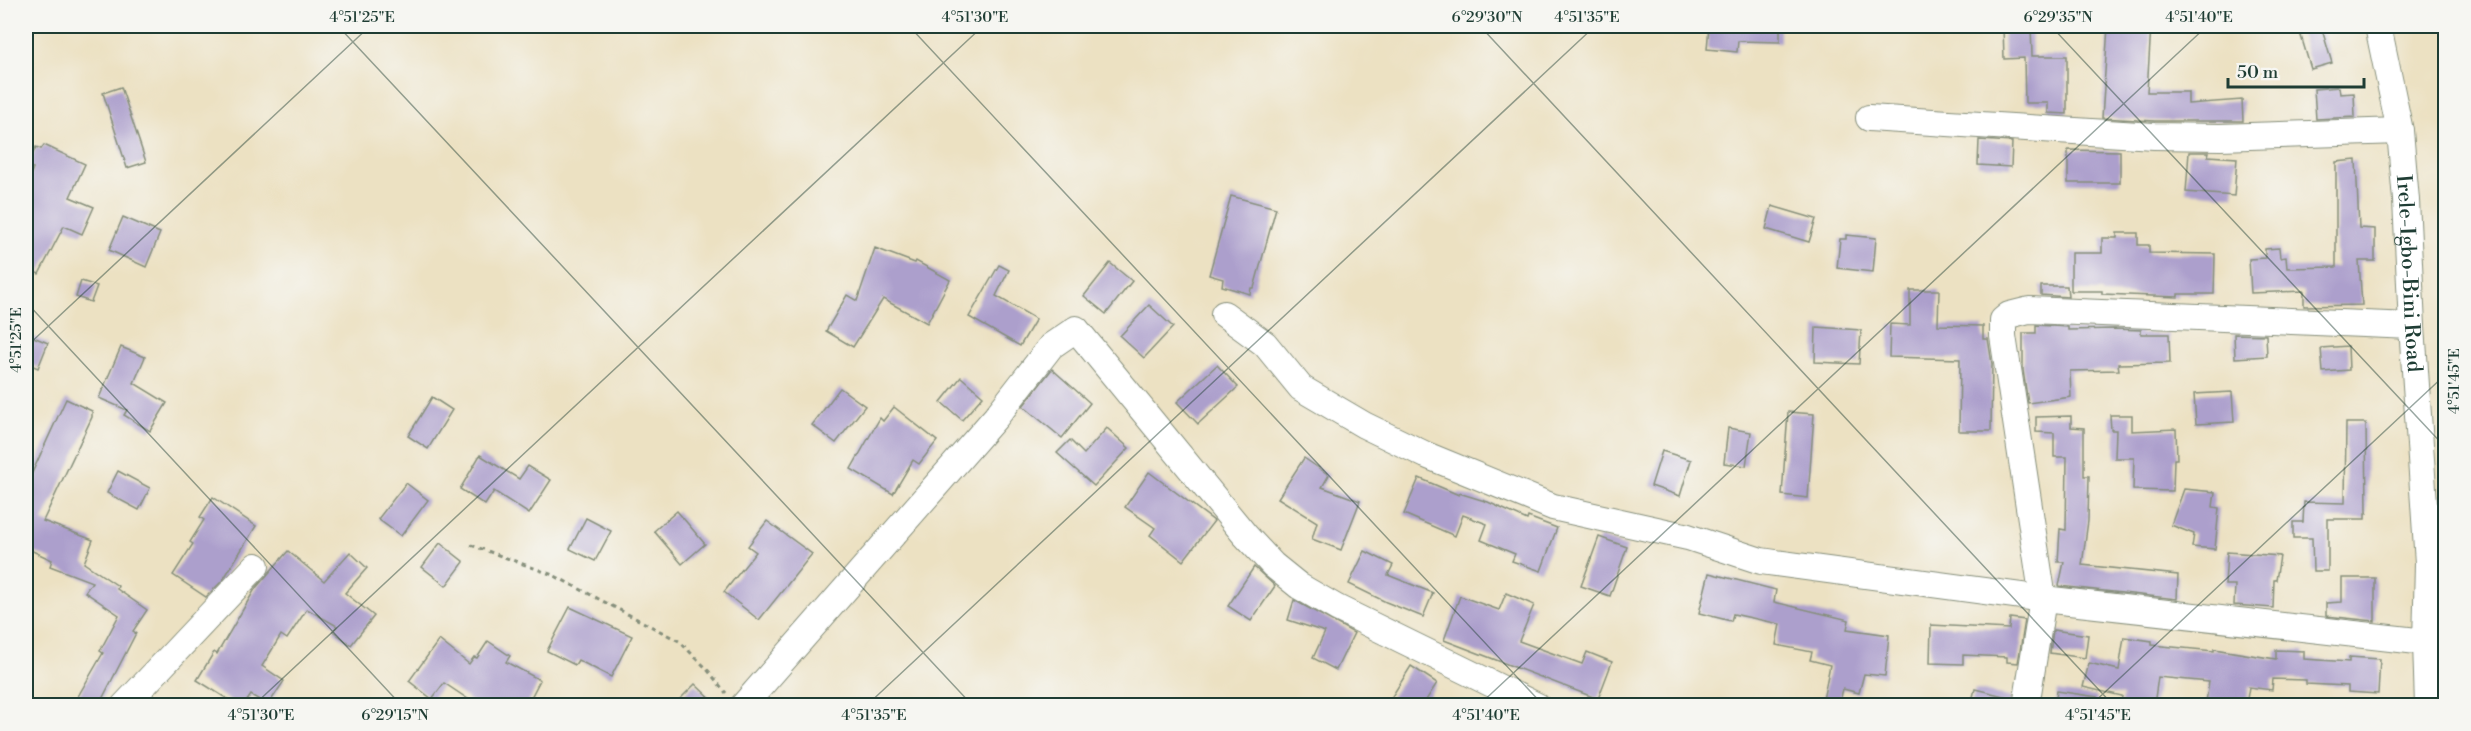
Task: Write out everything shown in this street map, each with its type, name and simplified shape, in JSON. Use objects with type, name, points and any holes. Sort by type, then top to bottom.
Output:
[{"type":"street","name":"Irele-Igbo-Bini Road","points":[[2378,26],[2400,131],[2412,326],[2437,563],[2426,642],[2428,705]]},
{"type":"street","points":[[1869,118],[2165,136],[2220,137],[2400,131]]},
{"type":"street","points":[[2026,705],[2043,599],[2003,336],[2003,320],[2009,315],[2029,310],[2412,326]]},
{"type":"street","points":[[1224,314],[1265,344],[1301,388],[1364,425],[1426,455],[1553,507],[1688,537],[1761,561],[2043,599],[2426,642]]},
{"type":"street","points":[[737,702],[996,417],[1051,346],[1076,329],[1245,535],[1273,565],[1299,586],[1337,608],[1537,705]]},
{"type":"street","points":[[124,705],[256,566]]},
{"type":"path","points":[[471,545],[553,575],[679,641],[737,702]]},
{"type":"building","points":[[1709,26],[1780,26],[1780,42],[1738,41],[1737,52],[1707,49]]},
{"type":"building","points":[[2003,26],[2031,26],[2032,56],[2067,56],[2067,114],[2048,113],[2048,103],[2025,103],[2024,58],[2004,59]]},
{"type":"building","points":[[2108,26],[2151,26],[2147,92],[2188,92],[2188,104],[2242,100],[2243,121],[2155,121],[2102,118]]},
{"type":"building","points":[[2298,26],[2321,26],[2332,63],[2311,69]]},
{"type":"building","points":[[121,87],[146,162],[127,168],[103,93]]},
{"type":"building","points":[[2339,87],[2340,94],[2354,93],[2355,117],[2316,119],[2314,89]]},
{"type":"building","points":[[1979,140],[2012,142],[2011,167],[1978,165]]},
{"type":"building","points":[[44,145],[85,164],[70,197],[94,207],[82,234],[64,226],[39,274],[26,268],[26,187],[33,168],[27,166],[36,147],[41,149]]},
{"type":"building","points":[[2068,150],[2120,151],[2120,183],[2068,183]]},
{"type":"building","points":[[2189,152],[2209,152],[2208,156],[2237,158],[2234,196],[2186,192]]},
{"type":"building","points":[[2356,160],[2359,228],[2375,229],[2375,261],[2359,261],[2362,305],[2304,306],[2304,291],[2251,293],[2249,259],[2265,258],[2265,249],[2279,248],[2280,258],[2286,257],[2287,268],[2336,267],[2336,162]]},
{"type":"building","points":[[1231,196],[1276,208],[1254,288],[1251,288],[1250,294],[1222,286],[1223,279],[1209,275]]},
{"type":"building","points":[[1772,206],[1816,219],[1809,242],[1766,229]]},
{"type":"building","points":[[123,217],[160,233],[146,267],[109,250]]},
{"type":"building","points":[[2117,233],[2138,233],[2138,245],[2149,245],[2149,253],[2215,254],[2214,294],[2178,294],[2178,297],[2071,291],[2071,253],[2102,253],[2102,238],[2117,238]]},
{"type":"building","points":[[1846,235],[1876,238],[1873,272],[1837,268],[1840,239],[1846,239]]},
{"type":"building","points":[[875,248],[915,263],[916,261],[950,280],[927,323],[883,299],[853,347],[826,331],[847,295],[857,301]]},
{"type":"building","points":[[1110,263],[1132,281],[1106,314],[1084,296]]},
{"type":"building","points":[[999,265],[1009,270],[996,296],[1036,319],[1020,346],[969,317]]},
{"type":"building","points":[[81,281],[97,286],[91,302],[76,297]]},
{"type":"building","points":[[2041,286],[2067,286],[2068,297],[2041,295]]},
{"type":"building","points":[[1910,290],[1939,290],[1938,325],[1983,326],[1983,339],[1988,339],[1992,364],[1991,431],[1959,431],[1960,359],[1889,357],[1890,324],[1910,325]]},
{"type":"building","points":[[1149,305],[1173,327],[1144,358],[1120,336]]},
{"type":"building","points":[[2036,325],[2068,327],[2068,330],[2141,330],[2141,334],[2169,334],[2170,363],[2118,364],[2119,370],[2070,371],[2071,397],[2028,403],[2023,370],[2023,333],[2036,333]]},
{"type":"building","points":[[1816,327],[1861,330],[1859,364],[1815,362]]},
{"type":"building","points":[[26,334],[48,343],[38,368],[26,363]]},
{"type":"building","points":[[2234,334],[2266,335],[2267,356],[2235,358]]},
{"type":"building","points":[[2348,346],[2349,370],[2323,372],[2321,348]]},
{"type":"building","points":[[121,347],[145,357],[134,383],[167,403],[150,431],[124,415],[127,410],[99,398]]},
{"type":"building","points":[[1217,365],[1238,387],[1198,424],[1177,402]]},
{"type":"building","points":[[1052,369],[1090,403],[1062,438],[1023,406]]},
{"type":"building","points":[[961,377],[983,396],[962,420],[941,402]]},
{"type":"building","points":[[840,388],[865,406],[836,443],[812,425]]},
{"type":"building","points":[[2232,392],[2234,422],[2196,424],[2194,394]]},
{"type":"building","points":[[432,397],[452,410],[428,449],[408,436]]},
{"type":"building","points":[[66,399],[92,411],[92,417],[43,521],[93,540],[84,563],[118,586],[117,589],[147,610],[133,631],[136,633],[99,705],[73,705],[103,653],[100,651],[119,615],[85,592],[92,582],[50,566],[52,560],[26,548],[26,486]]},
{"type":"building","points":[[894,407],[937,441],[919,464],[913,460],[893,494],[851,469],[880,418],[883,421]]},
{"type":"building","points":[[1788,412],[1814,414],[1808,498],[1782,495]]},
{"type":"building","points":[[2110,415],[2132,415],[2132,431],[2176,429],[2177,459],[2174,459],[2173,491],[2133,490],[2134,458],[2115,458],[2116,430],[2111,430]]},
{"type":"building","points":[[2071,416],[2071,427],[2084,428],[2084,476],[2089,476],[2088,521],[2082,565],[2178,575],[2177,599],[2059,586],[2064,562],[2058,562],[2060,529],[2066,530],[2067,457],[2054,457],[2054,433],[2036,432],[2036,417]]},
{"type":"building","points":[[2346,423],[2366,423],[2367,513],[2365,513],[2365,519],[2328,519],[2328,571],[2313,571],[2312,538],[2293,538],[2293,522],[2303,522],[2304,502],[2345,503]]},
{"type":"building","points":[[1107,428],[1129,448],[1094,486],[1057,453],[1070,440],[1084,454]]},
{"type":"building","points":[[1728,428],[1751,432],[1746,466],[1724,463]]},
{"type":"building","points":[[1662,451],[1691,460],[1680,496],[1651,486]]},
{"type":"building","points":[[480,455],[519,479],[528,466],[551,480],[529,514],[494,491],[485,505],[460,489]]},
{"type":"building","points":[[1304,458],[1329,475],[1322,487],[1360,501],[1341,550],[1312,539],[1317,522],[1278,498]]},
{"type":"building","points":[[118,471],[150,488],[139,510],[107,493]]},
{"type":"building","points":[[1149,472],[1214,521],[1183,561],[1150,535],[1155,528],[1125,507]]},
{"type":"building","points":[[1419,478],[1459,495],[1459,493],[1488,502],[1527,520],[1528,517],[1557,528],[1541,571],[1512,561],[1515,554],[1481,540],[1487,524],[1463,515],[1455,536],[1404,514]]},
{"type":"building","points":[[406,483],[428,500],[401,536],[378,519]]},
{"type":"building","points":[[2184,489],[2215,492],[2213,507],[2219,508],[2215,549],[2192,547],[2194,534],[2171,525]]},
{"type":"building","points":[[213,497],[256,526],[223,580],[206,597],[173,575],[193,544],[190,542],[204,520],[200,517]]},
{"type":"building","points":[[677,511],[705,544],[682,564],[654,531]]},
{"type":"building","points":[[586,518],[611,531],[595,561],[570,549]]},
{"type":"building","points":[[767,521],[812,554],[759,620],[724,592],[756,552],[748,546]]},
{"type":"building","points":[[1599,537],[1627,547],[1610,596],[1581,586]]},
{"type":"building","points":[[440,543],[464,562],[446,586],[422,567]]},
{"type":"building","points":[[288,551],[324,581],[350,552],[367,568],[345,593],[374,616],[351,645],[333,631],[337,626],[307,609],[287,639],[281,635],[262,666],[284,681],[268,705],[251,695],[244,705],[237,705],[197,680],[214,652],[217,654],[255,589]]},
{"type":"building","points":[[1365,551],[1393,565],[1388,575],[1433,593],[1423,617],[1349,584]]},
{"type":"building","points":[[2227,552],[2280,556],[2276,580],[2274,580],[2273,608],[2234,605],[2235,585],[2225,585]]},
{"type":"building","points":[[1254,567],[1275,586],[1251,621],[1228,606]]},
{"type":"building","points":[[1709,573],[1776,590],[1774,602],[1849,620],[1847,629],[1889,635],[1885,676],[1864,674],[1859,693],[1843,689],[1839,705],[1822,705],[1830,665],[1810,660],[1812,652],[1776,645],[1780,624],[1733,614],[1731,621],[1699,613]]},
{"type":"building","points":[[2342,578],[2375,578],[2375,621],[2326,616],[2326,603],[2342,602]]},
{"type":"building","points":[[1506,593],[1534,605],[1519,641],[1582,664],[1587,652],[1612,662],[1598,699],[1444,640],[1460,596],[1499,610]]},
{"type":"building","points":[[1294,600],[1354,633],[1336,670],[1313,658],[1325,632],[1288,620]]},
{"type":"building","points":[[570,607],[632,636],[611,677],[578,660],[575,665],[547,651]]},
{"type":"building","points":[[2010,618],[2025,620],[2018,663],[2007,662],[2007,657],[1963,655],[1963,664],[1930,663],[1931,625],[2009,629]]},
{"type":"building","points":[[2053,630],[2088,635],[2085,658],[2050,653]]},
{"type":"building","points":[[2124,637],[2152,641],[2152,645],[2214,651],[2214,649],[2276,659],[2276,650],[2304,651],[2304,659],[2349,662],[2349,657],[2380,659],[2378,694],[2348,692],[2348,686],[2306,684],[2306,680],[2273,679],[2272,690],[2249,687],[2246,705],[2229,705],[2206,702],[2209,682],[2158,677],[2154,705],[2121,705],[2122,696],[2083,687],[2089,663],[2119,670]]},
{"type":"building","points":[[439,640],[469,664],[474,657],[477,658],[488,641],[510,656],[506,662],[540,680],[527,705],[477,705],[444,683],[432,699],[409,681]]},
{"type":"building","points":[[1411,666],[1437,683],[1423,705],[1402,705],[1391,698]]},
{"type":"building","points":[[695,684],[717,705],[674,705]]},
{"type":"building","points":[[1975,689],[2012,698],[2011,705],[1971,705]]},
{"type":"building","points":[[2057,691],[2097,697],[2096,705],[2055,705]]}]
